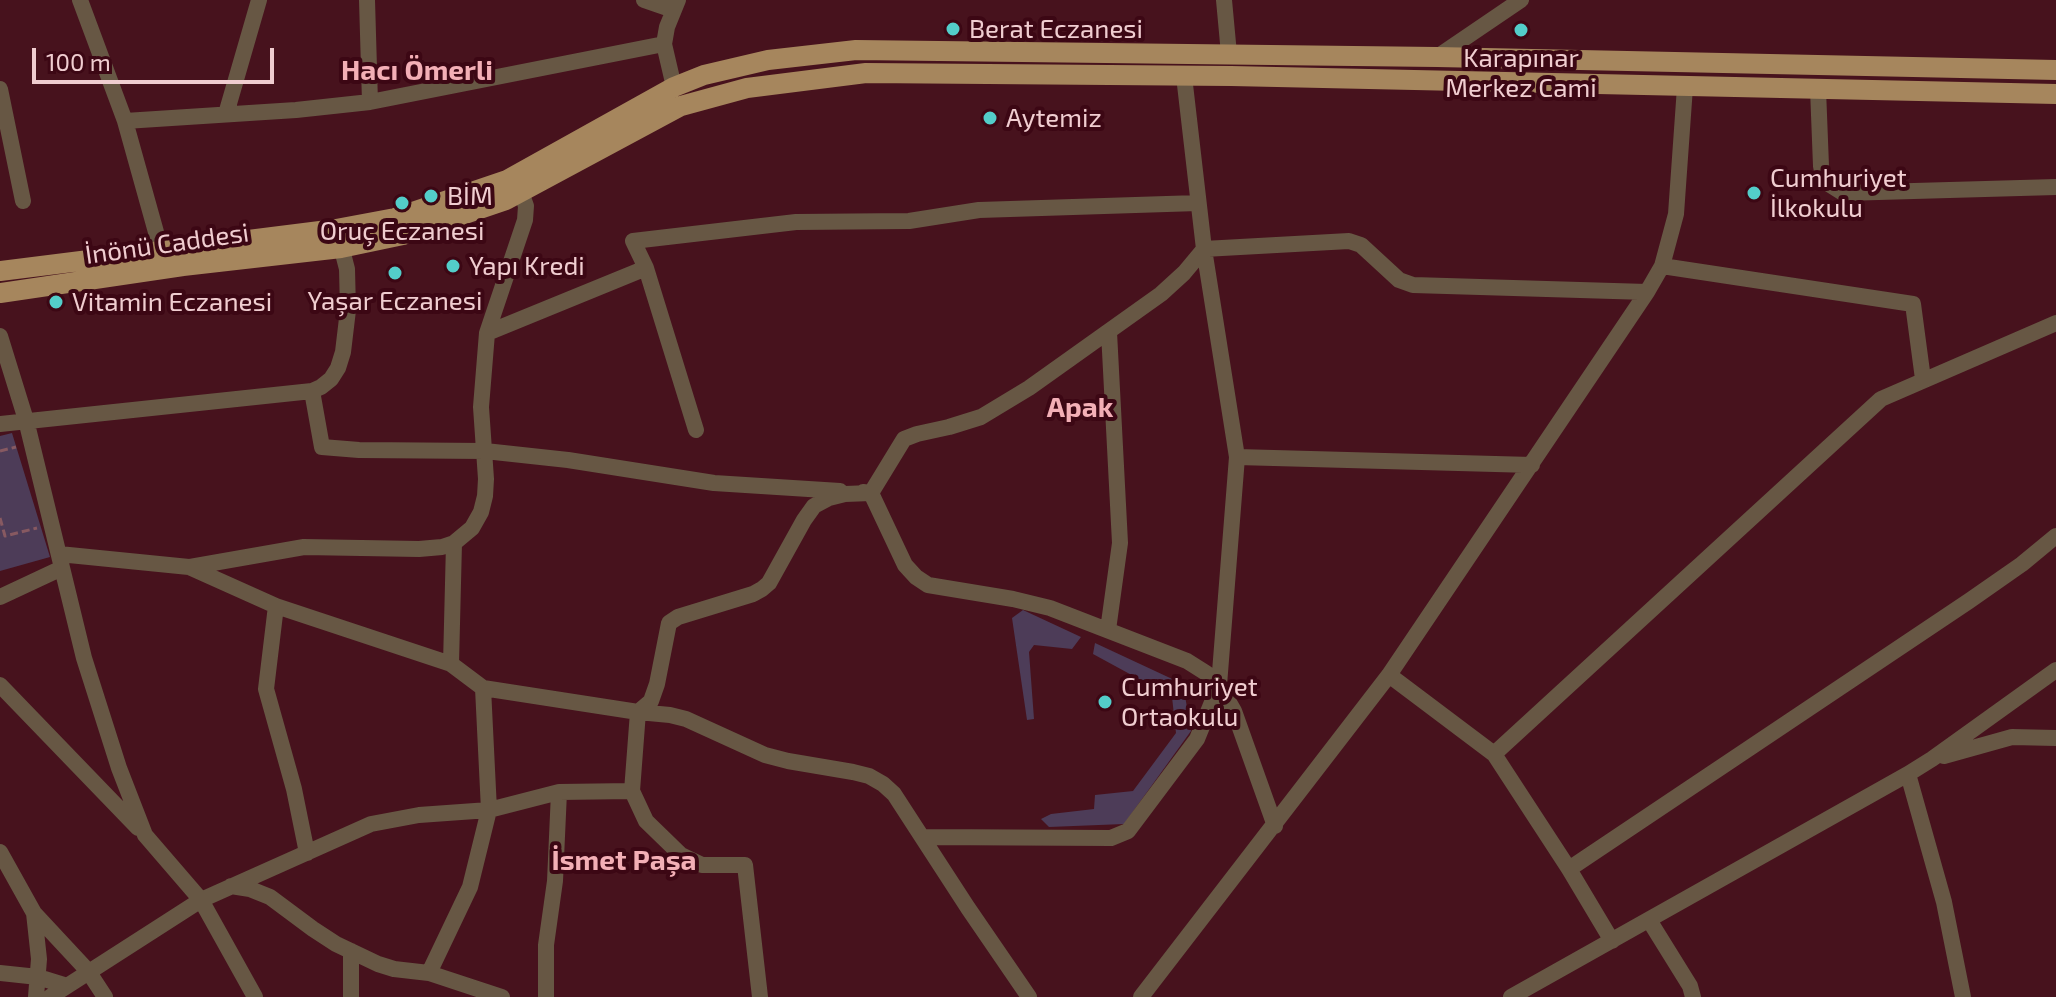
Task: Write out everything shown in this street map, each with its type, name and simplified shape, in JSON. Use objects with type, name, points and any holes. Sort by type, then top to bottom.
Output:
[{"type":"main road","points":[[339,239],[403,235],[506,200],[514,186],[674,87],[704,75],[768,60],[856,50],[1437,57],[2056,70]]},
{"type":"main road","points":[[1181,54],[1184,76]]},
{"type":"main road","points":[[1229,54],[1231,76]]},
{"type":"main road","points":[[514,186],[681,106],[747,88],[866,73],[1231,76],[2056,94]]},
{"type":"main road","name":"İnönü Caddesi","points":[[0,271],[161,250],[339,239]]},
{"type":"main road","name":"İnönü Caddesi","points":[[0,293],[339,239]]},
{"type":"street","points":[[80,0],[125,121],[161,250]]},
{"type":"street","points":[[226,114],[259,0]]},
{"type":"street","points":[[367,0],[370,102]]},
{"type":"street","points":[[644,0],[675,5],[664,44],[674,87]]},
{"type":"street","points":[[1224,0],[1229,54]]},
{"type":"street","points":[[1437,57],[1521,0]]},
{"type":"street","points":[[125,121],[370,102],[664,44]]},
{"type":"street","points":[[923,837],[1111,838],[1128,831],[1197,739],[1219,685],[1237,457],[1204,249],[1184,76]]},
{"type":"street","points":[[1141,997],[1389,675],[1647,292],[1662,266],[1676,214],[1685,87]]},
{"type":"street","points":[[0,89],[23,201]]},
{"type":"street","points":[[1818,89],[1824,181],[1843,193],[2056,187]]},
{"type":"street","points":[[0,597],[61,561],[189,567],[304,547],[419,549],[454,543],[472,528],[485,496],[481,407],[487,333],[525,220],[526,206],[514,186]]},
{"type":"street","points":[[696,430],[646,268],[633,241],[796,222],[909,221],[979,210],[1198,203]]},
{"type":"street","points":[[0,424],[312,391],[321,387],[338,368],[343,352],[349,294],[347,269],[339,239]]},
{"type":"street","points":[[871,493],[904,439],[981,417],[1029,388],[1161,294],[1204,249],[1349,241],[1361,245],[1399,280],[1413,285],[1647,292]]},
{"type":"street","points":[[1662,266],[1913,304],[1923,379]]},
{"type":"street","points":[[487,333],[646,268]]},
{"type":"street","points":[[1494,754],[1881,399],[2056,323]]},
{"type":"street","points":[[1108,630],[1120,543],[1109,332]]},
{"type":"street","points":[[0,336],[26,420],[84,658],[119,768],[145,835]]},
{"type":"street","points":[[312,391],[322,447],[485,451],[568,460],[714,483],[871,493]]},
{"type":"street","points":[[1237,457],[1532,465]]},
{"type":"street","points":[[871,493],[905,565],[928,585],[1050,608],[1187,661],[1206,673],[1228,697],[1275,826]]},
{"type":"street","points":[[760,997],[745,865],[702,865],[681,855],[646,821],[632,791],[638,712],[651,701],[657,684],[669,623],[678,617],[762,589],[769,583],[814,506],[845,494],[871,493]]},
{"type":"street","points":[[1569,869],[1969,601],[2056,536]]},
{"type":"street","points":[[451,664],[454,543]]},
{"type":"street","points":[[189,567],[276,606],[451,664],[483,688],[670,715],[686,719],[742,746],[788,761],[869,776],[894,794],[1029,997]]},
{"type":"street","points":[[276,606],[266,689],[294,789],[307,853]]},
{"type":"street","points":[[1511,997],[1908,774],[2056,670]]},
{"type":"street","points":[[1389,675],[1494,754],[1612,941]]},
{"type":"street","points":[[0,685],[145,835],[201,900],[255,997]]},
{"type":"street","points":[[429,973],[470,887],[489,810],[483,688]]},
{"type":"street","points":[[1932,759],[2012,737],[2056,738]]},
{"type":"street","points":[[1908,774],[1944,902],[1963,997]]},
{"type":"street","points":[[50,997],[201,900],[371,824],[419,815],[489,810],[559,792],[632,791]]},
{"type":"street","points":[[546,997],[546,945],[555,881],[559,792]]},
{"type":"street","points":[[0,852],[34,913],[88,971],[105,997]]},
{"type":"street","points":[[231,886],[270,897],[313,929],[351,951],[394,969],[429,973],[502,997]]},
{"type":"street","points":[[34,913],[39,959],[36,997]]},
{"type":"street","points":[[1649,920],[1690,986],[1693,997]]},
{"type":"street","points":[[351,951],[351,997]]},
{"type":"street","points":[[0,973],[38,977],[67,986]]},
{"type":"path","points":[[0,518],[5,536],[52,525]]},
{"type":"shaded area","points":[[12,433],[50,557],[0,571],[0,436]]},
{"type":"shaded area","points":[[1023,610],[1081,637],[1072,649],[1034,645],[1029,652],[1034,719],[1027,720],[1012,618]]},
{"type":"shaded area","points":[[1095,643],[1183,684],[1191,731],[1124,824],[1049,827],[1041,819],[1051,814],[1094,809],[1095,795],[1133,791],[1176,733],[1172,697],[1093,654]]},
{"type":"place","name":"Berat Eczanesi","points":[[953,29]]},
{"type":"place","name":"Karapınar Merkez Cami","points":[[1521,30]]},
{"type":"place","name":"Aytemiz","points":[[990,118]]},
{"type":"place","name":"Cumhuriyet İlkokulu","points":[[1754,193]]},
{"type":"place","name":"BİM","points":[[431,196]]},
{"type":"place","name":"Oruç Eczanesi","points":[[402,203]]},
{"type":"place","name":"Yapı Kredi","points":[[453,266]]},
{"type":"place","name":"Yaşar Eczanesi","points":[[395,273]]},
{"type":"place","name":"Vitamin Eczanesi","points":[[56,302]]},
{"type":"place","name":"Cumhuriyet Ortaokulu","points":[[1105,702]]},
{"type":"district","name":"Hacı Ömerli","points":[[417,71]]},
{"type":"district","name":"Apak","points":[[1080,408]]},
{"type":"district","name":"İsmet Paşa","points":[[624,861]]}]
